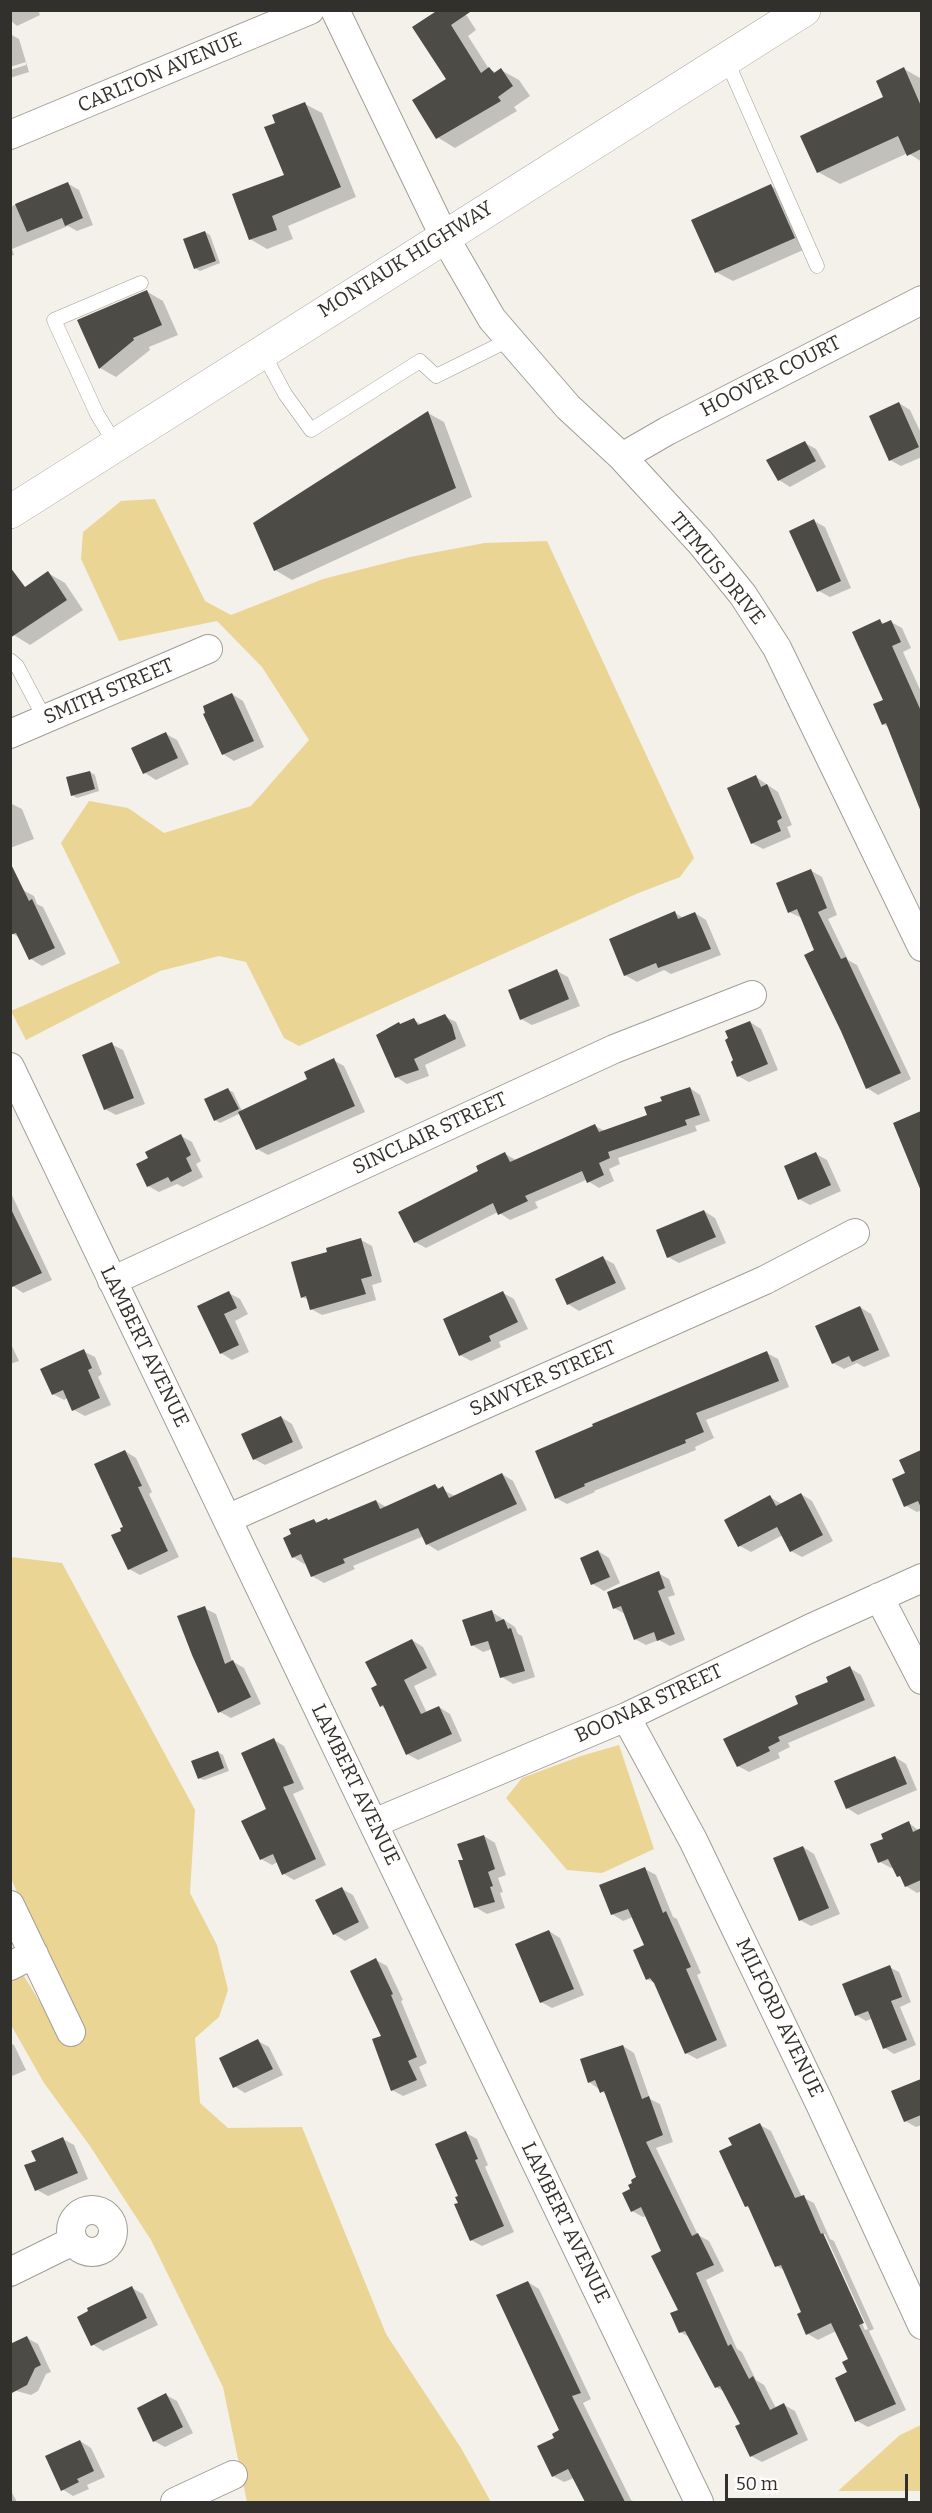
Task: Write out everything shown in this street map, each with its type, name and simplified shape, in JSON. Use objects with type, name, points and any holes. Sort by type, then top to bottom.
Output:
[{"type":"main road","name":"MONTAUK HIGHWAY","points":[[10,512],[804,10]]},
{"type":"street","name":"CARLTON AVENUE","points":[[10,135],[310,10]]},
{"type":"street","name":"TITMUS DRIVE","points":[[335,10],[444,236],[492,319],[568,407],[622,457],[700,542],[743,595],[777,648],[921,948]]},
{"type":"street","name":"HOOVER COURT","points":[[622,457],[667,431],[921,300]]},
{"type":"street","name":"SMITH STREET","points":[[10,734],[208,649]]},
{"type":"street","name":"SINCLAIR STREET","points":[[111,1281],[614,1049],[752,995]]},
{"type":"street","name":"LAMBERT AVENUE","points":[[10,1067],[699,2502]]},
{"type":"street","name":"SAWYER STREET","points":[[227,1519],[765,1280],[855,1233]]},
{"type":"street","name":"BOONAR STREET","points":[[374,1823],[626,1716],[921,1578]]},
{"type":"street","points":[[879,1597],[921,1680]]},
{"type":"street","name":"MILFORD AVENUE","points":[[626,1716],[693,1840],[825,2115],[921,2325]]},
{"type":"street","points":[[10,1905],[22,1960],[71,2032]]},
{"type":"street","points":[[10,2272],[73,2241]]},
{"type":"street","points":[[175,2502],[233,2475]]},
{"type":"lane","points":[[726,59],[817,266]]},
{"type":"lane","points":[[116,445],[97,414],[54,320],[141,283]]},
{"type":"lane","points":[[262,351],[285,394],[311,430],[420,361],[436,376],[509,340]]},
{"type":"lane","points":[[10,660],[17,666],[45,719]]},
{"type":"shaded area","points":[[155,499],[205,601],[231,615],[323,579],[410,557],[485,543],[547,541],[694,858],[680,877],[636,894],[299,1046],[284,1038],[246,962],[219,956],[160,971],[26,1040],[11,1011],[120,963],[61,843],[89,801],[128,808],[164,833],[251,806],[309,740],[262,667],[217,621],[119,641],[81,559],[83,532],[121,501]]},
{"type":"shaded area","points":[[11,1557],[62,1563],[195,1810],[190,1893],[217,1945],[228,1990],[219,2017],[195,2038],[200,2103],[228,2128],[302,2127],[386,2334],[461,2448],[491,2502],[247,2502],[223,2387],[151,2240],[90,2146],[44,2083],[11,2025],[10,1953],[55,2027],[44,1957],[11,1878]]},
{"type":"shaded area","points":[[619,1745],[654,1849],[602,1873],[567,1870],[506,1798],[522,1778],[581,1756]]},
{"type":"shaded area","points":[[921,2425],[921,2491],[838,2491],[900,2435]]},
{"type":"building","points":[[438,10],[473,10],[451,25],[481,73],[489,67],[494,73],[501,68],[513,86],[498,97],[501,101],[436,139],[412,100],[446,79],[412,27]]},
{"type":"building","points":[[904,67],[921,106],[921,149],[907,156],[898,136],[817,173],[800,136],[883,97],[876,81]]},
{"type":"building","points":[[305,102],[341,187],[272,216],[277,230],[249,240],[232,194],[284,175],[264,127],[275,123],[272,115]]},
{"type":"building","points":[[68,182],[83,218],[65,226],[62,218],[27,232],[15,204]]},
{"type":"building","points":[[771,184],[795,238],[715,273],[691,220]]},
{"type":"building","points":[[205,231],[216,261],[194,269],[183,239]]},
{"type":"building","points":[[147,290],[162,325],[133,338],[134,340],[99,369],[77,320]]},
{"type":"building","points":[[899,402],[919,447],[889,461],[869,416]]},
{"type":"building","points":[[428,411],[456,488],[274,571],[253,523]]},
{"type":"building","points":[[805,441],[816,461],[778,481],[766,460]]},
{"type":"building","points":[[814,519],[841,581],[817,592],[789,531]]},
{"type":"building","points":[[10,567],[25,587],[48,571],[67,600],[10,638]]},
{"type":"building","points":[[880,619],[882,624],[891,620],[901,642],[892,646],[921,711],[921,812],[886,723],[882,725],[873,704],[883,700],[852,632]]},
{"type":"building","points":[[232,693],[254,741],[222,755],[203,714],[205,713],[203,706]]},
{"type":"building","points":[[166,732],[178,758],[143,774],[131,748]]},
{"type":"building","points":[[90,771],[95,789],[71,796],[66,777]]},
{"type":"building","points":[[756,775],[761,787],[767,784],[782,818],[777,821],[781,831],[751,844],[727,788]]},
{"type":"building","points":[[10,862],[29,901],[32,899],[55,948],[29,960],[16,933],[10,935]]},
{"type":"building","points":[[811,869],[827,908],[818,912],[841,959],[846,957],[901,1073],[866,1089],[804,955],[814,950],[797,909],[788,913],[776,883]]},
{"type":"building","points":[[675,911],[678,919],[695,912],[711,949],[658,968],[656,963],[624,976],[609,939]]},
{"type":"building","points":[[557,969],[569,999],[520,1020],[508,990]]},
{"type":"building","points":[[445,1014],[452,1025],[456,1039],[414,1059],[419,1070],[395,1078],[376,1035],[399,1022],[400,1024],[414,1018],[418,1025]]},
{"type":"building","points":[[750,1021],[768,1064],[737,1077],[725,1040],[728,1038],[725,1031]]},
{"type":"building","points":[[112,1042],[134,1098],[104,1110],[82,1055]]},
{"type":"building","points":[[334,1058],[355,1106],[256,1150],[238,1112],[307,1079],[304,1072]]},
{"type":"building","points":[[690,1087],[700,1115],[685,1120],[687,1125],[608,1152],[610,1158],[599,1163],[604,1175],[587,1183],[582,1171],[525,1196],[528,1201],[498,1215],[493,1203],[414,1243],[398,1212],[478,1171],[476,1166],[505,1152],[510,1162],[595,1124],[599,1132],[647,1115],[644,1107],[662,1101],[660,1097]]},
{"type":"building","points":[[228,1088],[239,1109],[214,1121],[204,1099]]},
{"type":"building","points":[[921,1111],[921,1191],[893,1123]]},
{"type":"building","points":[[181,1134],[191,1155],[186,1158],[192,1171],[171,1182],[168,1177],[147,1187],[136,1164],[148,1158],[145,1152]]},
{"type":"building","points":[[816,1152],[831,1185],[798,1200],[784,1166]]},
{"type":"building","points":[[10,1207],[42,1273],[10,1288]]},
{"type":"building","points":[[704,1210],[716,1237],[667,1258],[656,1230]]},
{"type":"building","points":[[361,1238],[372,1276],[361,1279],[366,1294],[310,1310],[306,1296],[301,1298],[291,1262],[327,1252],[326,1248]]},
{"type":"building","points":[[603,1256],[616,1283],[567,1305],[555,1279]]},
{"type":"building","points":[[229,1291],[237,1308],[224,1314],[239,1345],[220,1354],[197,1306]]},
{"type":"building","points":[[503,1291],[518,1322],[489,1336],[491,1341],[459,1356],[443,1319]]},
{"type":"building","points":[[860,1306],[879,1350],[852,1362],[849,1356],[832,1364],[815,1326]]},
{"type":"building","points":[[84,1349],[92,1368],[88,1370],[100,1398],[72,1411],[63,1390],[52,1395],[40,1369]]},
{"type":"building","points":[[767,1351],[779,1381],[696,1413],[704,1432],[685,1440],[686,1443],[584,1484],[585,1486],[555,1499],[535,1451],[593,1426],[592,1424]]},
{"type":"building","points":[[281,1416],[293,1442],[253,1460],[241,1434]]},
{"type":"building","points":[[125,1450],[142,1486],[138,1487],[168,1551],[128,1570],[111,1535],[121,1531],[120,1528],[123,1527],[94,1464]]},
{"type":"building","points":[[921,1450],[921,1508],[918,1501],[904,1507],[892,1479],[905,1473],[899,1460]]},
{"type":"building","points":[[502,1473],[517,1504],[426,1545],[418,1528],[343,1559],[345,1563],[311,1577],[301,1554],[292,1558],[283,1538],[291,1534],[289,1529],[314,1519],[316,1523],[327,1518],[328,1520],[376,1500],[380,1509],[435,1484],[438,1489],[443,1486],[449,1498]]},
{"type":"building","points":[[801,1493],[823,1535],[790,1552],[777,1527],[738,1547],[724,1520],[770,1495],[776,1506]]},
{"type":"building","points":[[598,1550],[610,1577],[591,1585],[580,1558]]},
{"type":"building","points":[[659,1571],[665,1588],[658,1591],[675,1634],[657,1641],[654,1632],[634,1640],[621,1606],[613,1609],[607,1592]]},
{"type":"building","points":[[205,1606],[225,1664],[233,1660],[251,1697],[218,1713],[177,1616]]},
{"type":"building","points":[[492,1610],[496,1622],[504,1619],[508,1629],[511,1628],[525,1671],[500,1678],[488,1641],[471,1646],[462,1620]]},
{"type":"building","points":[[412,1639],[427,1668],[404,1680],[421,1714],[439,1706],[452,1734],[406,1755],[383,1705],[380,1707],[371,1688],[377,1685],[365,1662]]},
{"type":"building","points":[[850,1666],[865,1700],[778,1737],[780,1741],[768,1747],[770,1751],[737,1767],[723,1739],[798,1704],[795,1696],[828,1682],[826,1677]]},
{"type":"building","points":[[274,1738],[294,1783],[283,1787],[316,1859],[282,1875],[273,1854],[260,1860],[241,1821],[266,1809],[241,1753]]},
{"type":"building","points":[[218,1751],[224,1768],[198,1779],[191,1761]]},
{"type":"building","points":[[895,1756],[907,1784],[846,1809],[834,1781]]},
{"type":"building","points":[[909,1821],[913,1832],[921,1828],[921,1880],[905,1887],[888,1859],[878,1863],[870,1844],[883,1839],[881,1834]]},
{"type":"building","points":[[484,1835],[495,1869],[488,1872],[495,1902],[474,1908],[458,1860],[463,1860],[457,1844]]},
{"type":"building","points":[[803,1846],[829,1908],[799,1921],[773,1858]]},
{"type":"building","points":[[645,1867],[663,1913],[666,1911],[691,1967],[686,1969],[717,2040],[685,2054],[654,1983],[650,1978],[646,1980],[633,1950],[644,1945],[628,1909],[611,1915],[599,1885]]},
{"type":"building","points":[[342,1887],[359,1922],[333,1935],[315,1900]]},
{"type":"building","points":[[549,1930],[574,1989],[540,2003],[515,1944]]},
{"type":"building","points":[[376,1958],[393,1994],[391,1995],[417,2057],[408,2061],[417,2080],[391,2091],[372,2039],[381,2036],[350,1971]]},
{"type":"building","points":[[890,1965],[902,1997],[891,2001],[907,2040],[883,2049],[868,2011],[855,2016],[842,1984]]},
{"type":"building","points":[[258,2039],[273,2069],[233,2088],[219,2058]]},
{"type":"building","points":[[623,2045],[642,2099],[649,2096],[663,2135],[646,2142],[692,2236],[698,2233],[714,2265],[696,2273],[728,2346],[731,2344],[749,2379],[753,2376],[770,2410],[784,2403],[798,2434],[750,2457],[735,2426],[740,2424],[720,2386],[715,2388],[685,2331],[679,2333],[670,2313],[678,2310],[651,2256],[661,2251],[641,2207],[631,2212],[622,2193],[630,2189],[628,2185],[636,2177],[604,2091],[600,2093],[595,2080],[588,2083],[580,2059]]},
{"type":"building","points":[[921,2079],[921,2115],[904,2122],[891,2091]]},
{"type":"building","points":[[760,2123],[795,2198],[804,2195],[821,2234],[823,2233],[864,2323],[859,2325],[896,2404],[855,2422],[835,2378],[847,2372],[842,2362],[848,2359],[831,2323],[806,2335],[797,2314],[801,2312],[781,2265],[775,2267],[748,2206],[745,2207],[719,2151],[732,2145],[728,2138]]},
{"type":"building","points":[[466,2131],[478,2159],[475,2160],[504,2226],[470,2241],[454,2204],[458,2203],[455,2197],[458,2196],[435,2144]]},
{"type":"building","points":[[63,2137],[78,2173],[35,2191],[24,2165],[36,2161],[31,2151]]},
{"type":"building","points":[[528,2281],[581,2393],[572,2396],[625,2502],[585,2502],[568,2469],[552,2477],[537,2446],[554,2438],[552,2434],[559,2430],[496,2295]]},
{"type":"building","points":[[132,2286],[147,2318],[91,2346],[77,2317],[88,2311],[87,2308]]},
{"type":"building","points":[[27,2336],[41,2365],[35,2368],[27,2385],[10,2394],[10,2344]]},
{"type":"building","points":[[166,2393],[183,2427],[153,2442],[137,2408]]},
{"type":"building","points":[[80,2440],[94,2471],[77,2479],[79,2482],[61,2491],[45,2456]]}]
